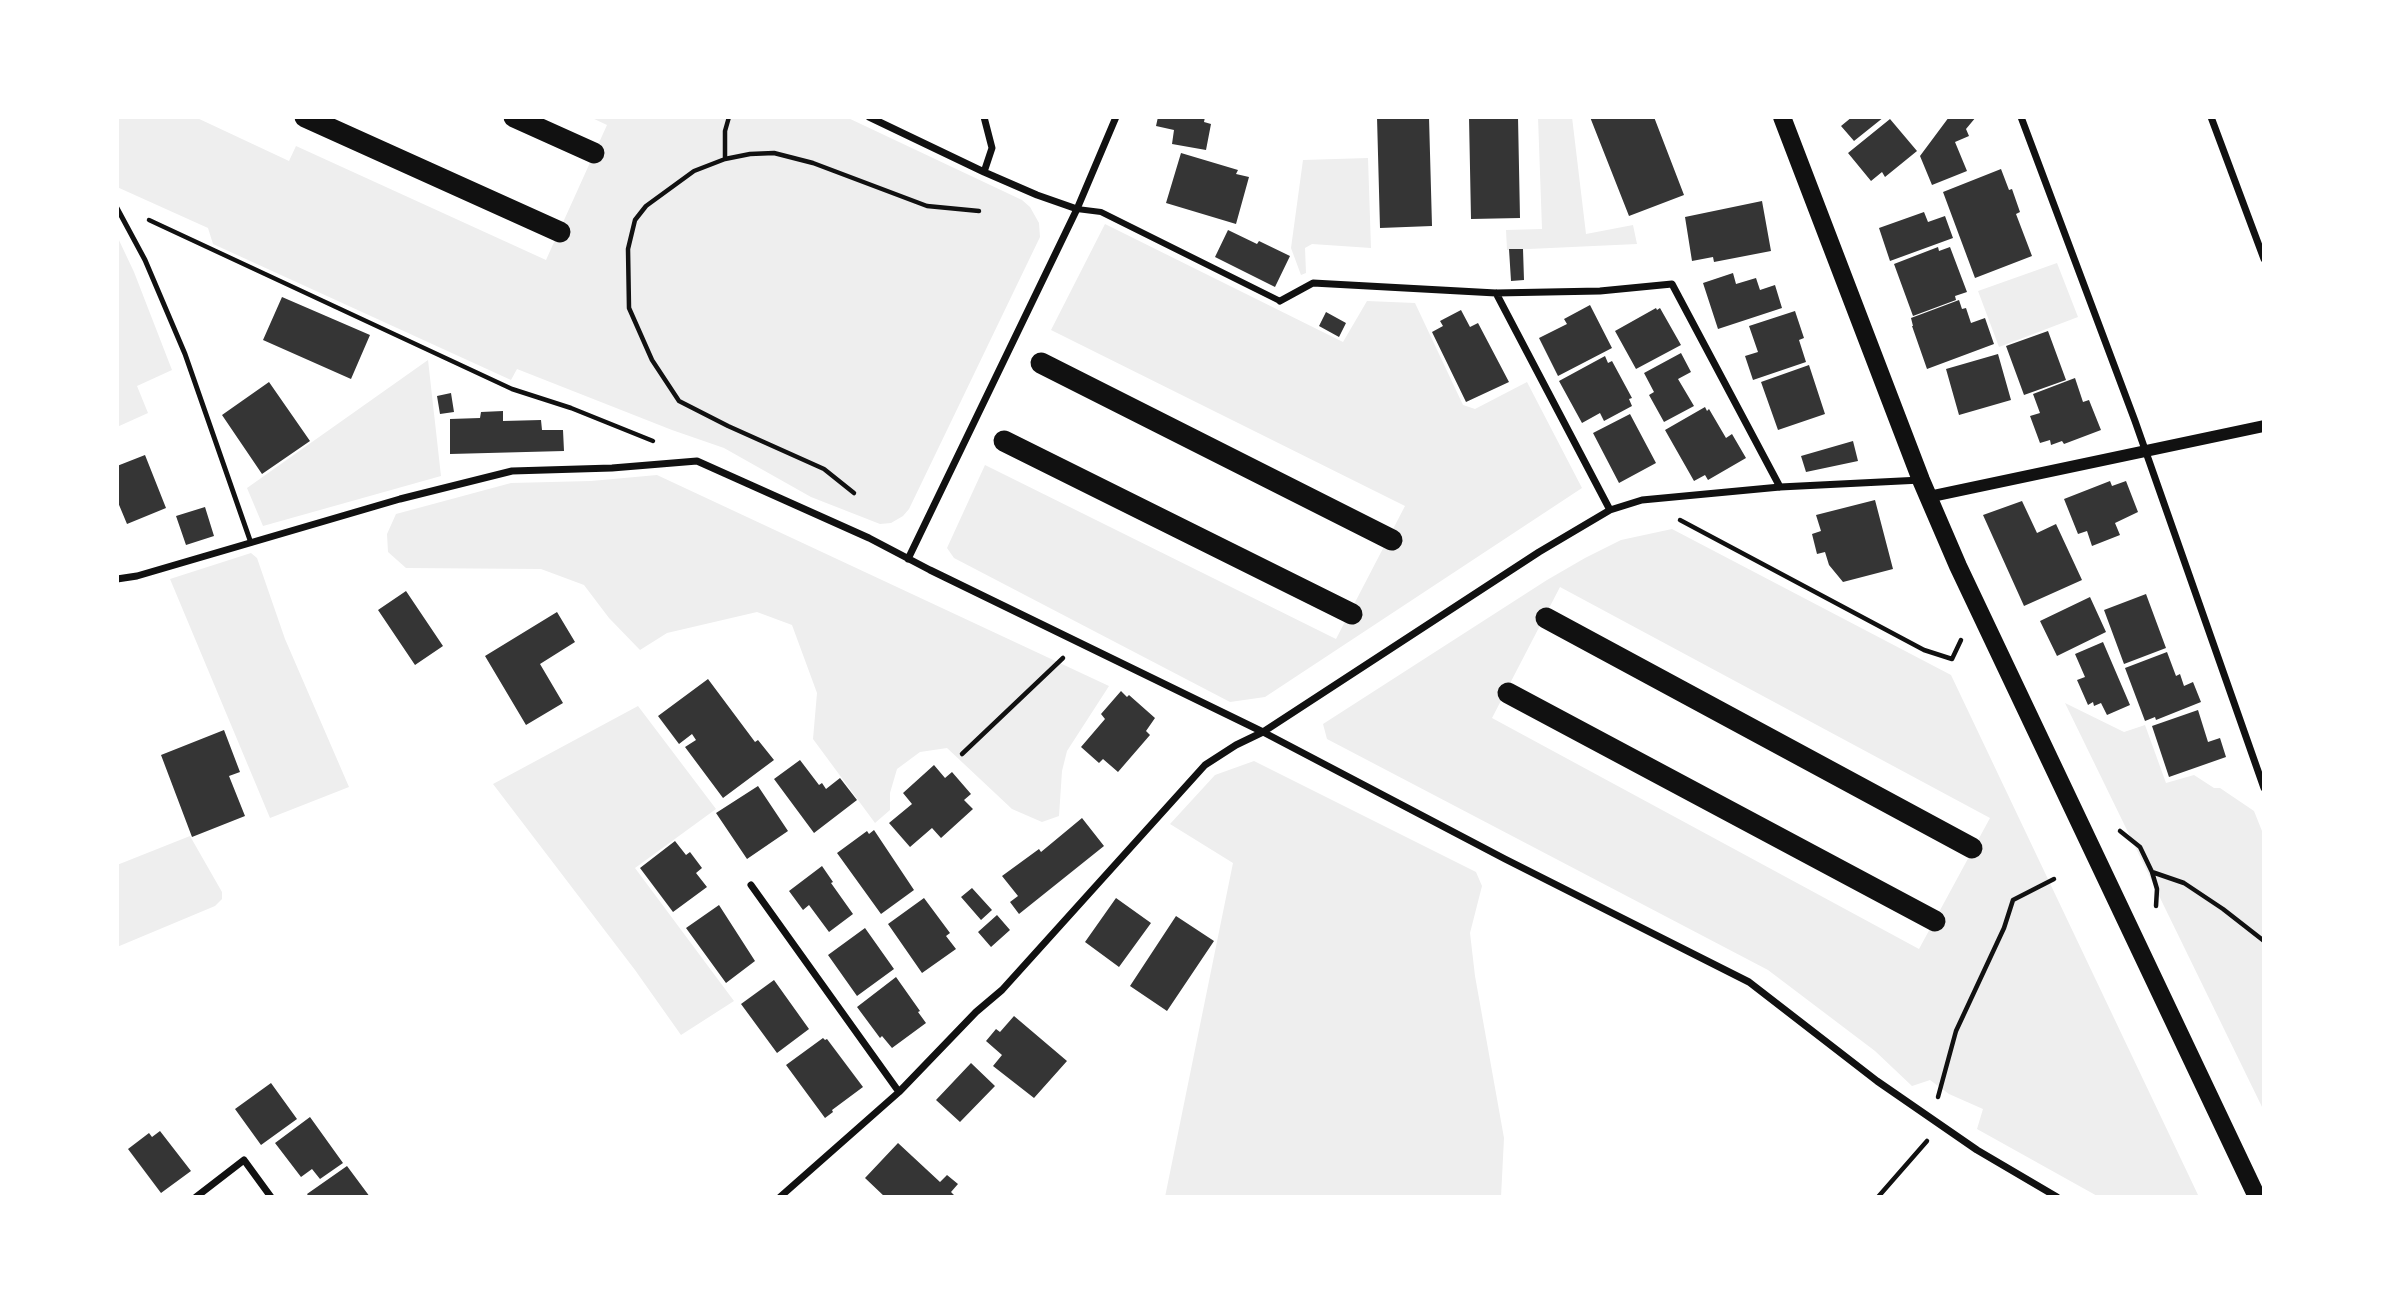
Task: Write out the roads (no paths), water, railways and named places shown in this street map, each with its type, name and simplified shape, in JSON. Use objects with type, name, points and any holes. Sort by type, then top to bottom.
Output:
[{"type":"highway","points":[[305,117],[560,232]]},
{"type":"highway","points":[[514,117],[594,153]]},
{"type":"highway","points":[[1041,363],[1392,540]]},
{"type":"highway","points":[[1004,441],[1352,614]]},
{"type":"highway","points":[[1546,618],[1972,848]]},
{"type":"highway","points":[[1508,692],[1935,921]]},
{"type":"main road","points":[[1782,117],[1924,488],[1977,607],[2257,1197]]},
{"type":"street","points":[[869,117],[1037,195],[1077,209],[1101,212],[1280,301],[1313,283],[1496,293],[1600,291],[1672,284],[1780,487]]},
{"type":"street","points":[[984,117],[992,148],[984,172]]},
{"type":"street","points":[[908,559],[1077,209],[1116,117]]},
{"type":"street","points":[[2021,117],[2146,451],[2264,788]]},
{"type":"street","points":[[2211,117],[2264,259]]},
{"type":"street","points":[[1496,293],[1610,510]]},
{"type":"street","points":[[780,1197],[899,1092],[1002,989],[1205,765],[1236,745],[1263,733],[1539,552],[1610,510],[1642,500],[1780,487],[1924,488],[2146,451],[2264,426]]},
{"type":"street","points":[[117,579],[137,576],[400,499],[512,471],[612,468],[697,461],[869,538],[1263,733],[1749,982],[1877,1081],[1978,1150],[2057,1197]]},
{"type":"street","points":[[751,885],[899,1092]]},
{"type":"street","points":[[196,1197],[244,1160],[271,1197]]},
{"type":"lane","points":[[117,208],[145,260],[185,354],[251,543]]}]
